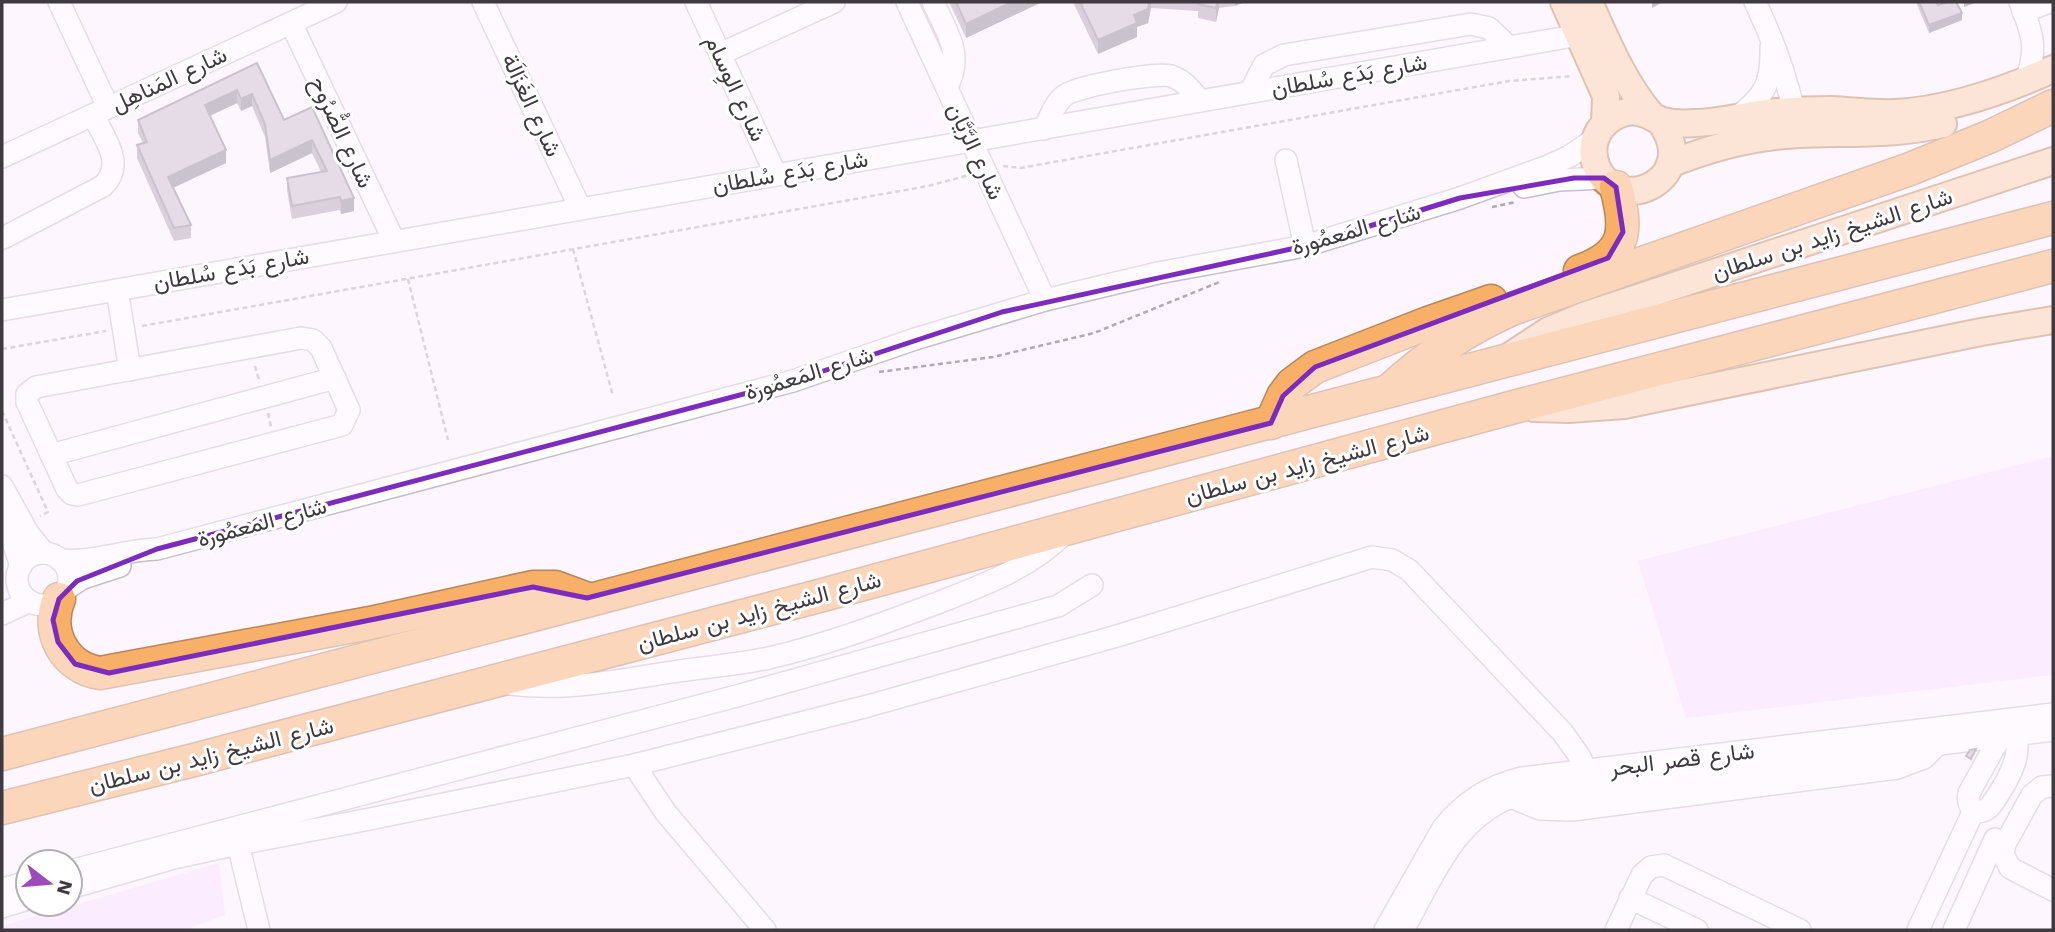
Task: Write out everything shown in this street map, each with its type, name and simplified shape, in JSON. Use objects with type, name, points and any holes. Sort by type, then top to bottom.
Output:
[{"type":"highway","points":[[1387,393],[1443,347],[1487,320],[1512,309],[1910,169],[2053,106]]},
{"type":"highway","points":[[1271,423],[1283,396],[1292,384],[1315,367],[1428,323],[1592,267],[1608,258],[1618,245],[1623,232],[1621,207],[1610,183]]},
{"type":"highway","name":"شارع الشيخ زايد بن سلطان","points":[[2,754],[587,598],[1501,364],[2053,218]]},
{"type":"highway","name":"شارع الشيخ زايد بن سلطان","points":[[2,808],[1070,529],[1514,407],[2053,266]]},
{"type":"highway","points":[[52,597],[58,642],[75,664],[91,672],[100,673],[370,623],[533,587],[555,587],[587,598]]},
{"type":"main road","points":[[1564,2],[1606,96],[1594,155],[1599,171],[1610,183],[1626,190],[1648,188],[1665,174],[1670,164],[1673,148],[1668,132],[1637,99],[1622,75],[1589,2]]},
{"type":"main road","points":[[1600,131],[1619,114],[1636,111],[1655,118],[1695,124],[1794,111],[1913,112],[1952,105],[2025,82],[2053,69]]},
{"type":"main road","points":[[1670,164],[1708,150],[1753,139],[1799,134],[1880,133],[1933,126],[1985,112],[2053,80]]},
{"type":"main road","name":"شارع الشيخ زايد بن سلطان","points":[[1501,364],[1531,340],[1576,318],[2053,161]]},
{"type":"main road","name":"شارع الشيخ زايد بن سلطان","points":[[1514,407],[1569,409],[1624,405],[1981,332],[2053,320]]},
{"type":"street","points":[[3,238],[103,186],[113,172],[113,155],[101,111],[59,2]]},
{"type":"street","name":"شارع المَناهِل","points":[[2,157],[336,2]]},
{"type":"street","name":"شارع الغَزَالَة","points":[[483,2],[580,208]]},
{"type":"street","name":"شارع الوِسام","points":[[696,2],[776,175]]},
{"type":"street","points":[[720,54],[834,2]]},
{"type":"street","name":"شارع الرَّيَّان","points":[[907,2],[1045,300]]},
{"type":"street","points":[[933,2],[955,57],[954,71],[947,87]]},
{"type":"street","points":[[1753,139],[1786,125],[1794,111],[1771,36],[1755,2]]},
{"type":"street","points":[[2025,82],[2034,50],[2022,7],[2050,2],[2053,8]]},
{"type":"street","name":"شارع الصُّرُوح","points":[[290,23],[394,241]]},
{"type":"street","points":[[1250,92],[1264,65],[1284,55],[1471,23],[1489,28],[1509,47]]},
{"type":"street","name":"شارع بَدَع سُلطان","points":[[2,310],[1578,35]]},
{"type":"street","points":[[1735,118],[1753,105],[1766,88],[1772,66],[1771,36]]},
{"type":"street","points":[[1044,129],[1059,100],[1066,94],[1083,88],[1165,75],[1185,84],[1200,101]]},
{"type":"street","name":"شارع المَعمُورة","points":[[2,614],[52,597],[83,578],[157,550],[793,381],[915,339],[1045,300],[1158,274],[1305,246],[1460,198],[1560,161],[1600,131]]},
{"type":"street","points":[[1286,160],[1305,246]]},
{"type":"street","name":"شارع المَعمُورة","points":[[1460,198],[1559,180],[1610,183]]},
{"type":"street","points":[[117,290],[130,370]]},
{"type":"street","points":[[305,338],[318,343],[335,378],[349,411],[346,422],[338,428],[78,495],[67,489],[27,402],[29,391],[36,387],[305,338]]},
{"type":"street","points":[[51,455],[335,378]]},
{"type":"street","points":[[2,486],[28,533],[66,569],[69,579],[52,597],[18,587],[19,572],[2,509]]},
{"type":"street","points":[[491,682],[552,687],[607,684],[733,665],[812,647],[882,624],[993,581],[1032,561],[1070,529]]},
{"type":"street","name":"شارع المَعمُورة","points":[[52,557],[85,561],[157,550]]},
{"type":"street","points":[[2,593],[35,555],[52,557]]},
{"type":"street","points":[[84,884],[238,844],[634,765],[993,672],[1372,557],[1392,560],[1409,570],[1563,733],[1589,778]]},
{"type":"street","points":[[84,867],[746,694],[1058,606],[1092,585]]},
{"type":"street","name":"شارع قصر البحر","points":[[1385,930],[1443,828],[1464,805],[1506,782],[1589,778],[1938,744],[2053,714]]},
{"type":"street","points":[[1918,930],[1970,818],[1969,793],[2009,727]]},
{"type":"street","name":"شارع قصر البحر","points":[[1403,930],[1456,837],[1474,817],[1511,797],[1589,778],[2009,727],[2053,730]]},
{"type":"street","points":[[1511,797],[1540,809],[1572,810],[1897,768],[1924,758],[1938,744]]},
{"type":"street","points":[[634,765],[666,813],[765,930]]},
{"type":"street","points":[[1954,930],[2000,841],[2032,795],[2042,787],[2053,786]]},
{"type":"street","points":[[1970,818],[2000,841],[2004,860],[2010,868],[2053,890]]},
{"type":"street","points":[[238,844],[259,930]]},
{"type":"street","points":[[1616,930],[1646,870],[1664,865],[1800,930]]},
{"type":"street","points":[[1630,898],[1697,930]]},
{"type":"path","points":[[996,166],[1020,168],[1509,82],[1576,75]]},
{"type":"path","points":[[137,327],[928,186],[972,174]]},
{"type":"path","points":[[1493,207],[1518,202]]},
{"type":"path","points":[[573,249],[613,396]]},
{"type":"path","points":[[879,372],[993,357],[1094,333],[1231,277]]},
{"type":"path","points":[[408,279],[448,440]]},
{"type":"path","points":[[2,349],[109,331]]},
{"type":"path","points":[[2,411],[47,512],[32,521]]},
{"type":"highlighted area","points":[[1574,178],[1604,178],[1616,187],[1623,232],[1608,258],[1315,367],[1283,396],[1271,423],[587,598],[533,587],[109,673],[75,664],[58,642],[53,620],[59,599],[77,581],[157,549],[793,381],[1002,312],[1305,246],[1460,198]]},
{"type":"shaded area","points":[[2053,456],[2053,675],[1686,718],[1638,561]]},
{"type":"shaded area","points":[[219,863],[225,915],[184,930],[2,930],[2,926],[30,918],[84,918],[84,902]]},
{"type":"building","points":[[956,2],[1012,2],[966,24]]},
{"type":"building","points":[[1080,2],[1149,2],[1148,9],[1134,15],[1137,23],[1098,40]]},
{"type":"building","points":[[1217,2],[1216,8],[1198,4]]},
{"type":"building","points":[[1919,2],[1936,2],[1938,5],[1956,2],[1962,13],[1929,25]]},
{"type":"building","points":[[257,63],[284,120],[312,107],[354,198],[341,201],[340,197],[292,206],[287,178],[327,171],[312,140],[270,160],[265,124],[252,94],[241,99],[237,90],[205,105],[226,150],[168,177],[191,225],[174,228],[137,145],[147,142],[138,120]]},
{"type":"building","points":[[1976,749],[1971,759],[1966,756],[1970,750]]}]
